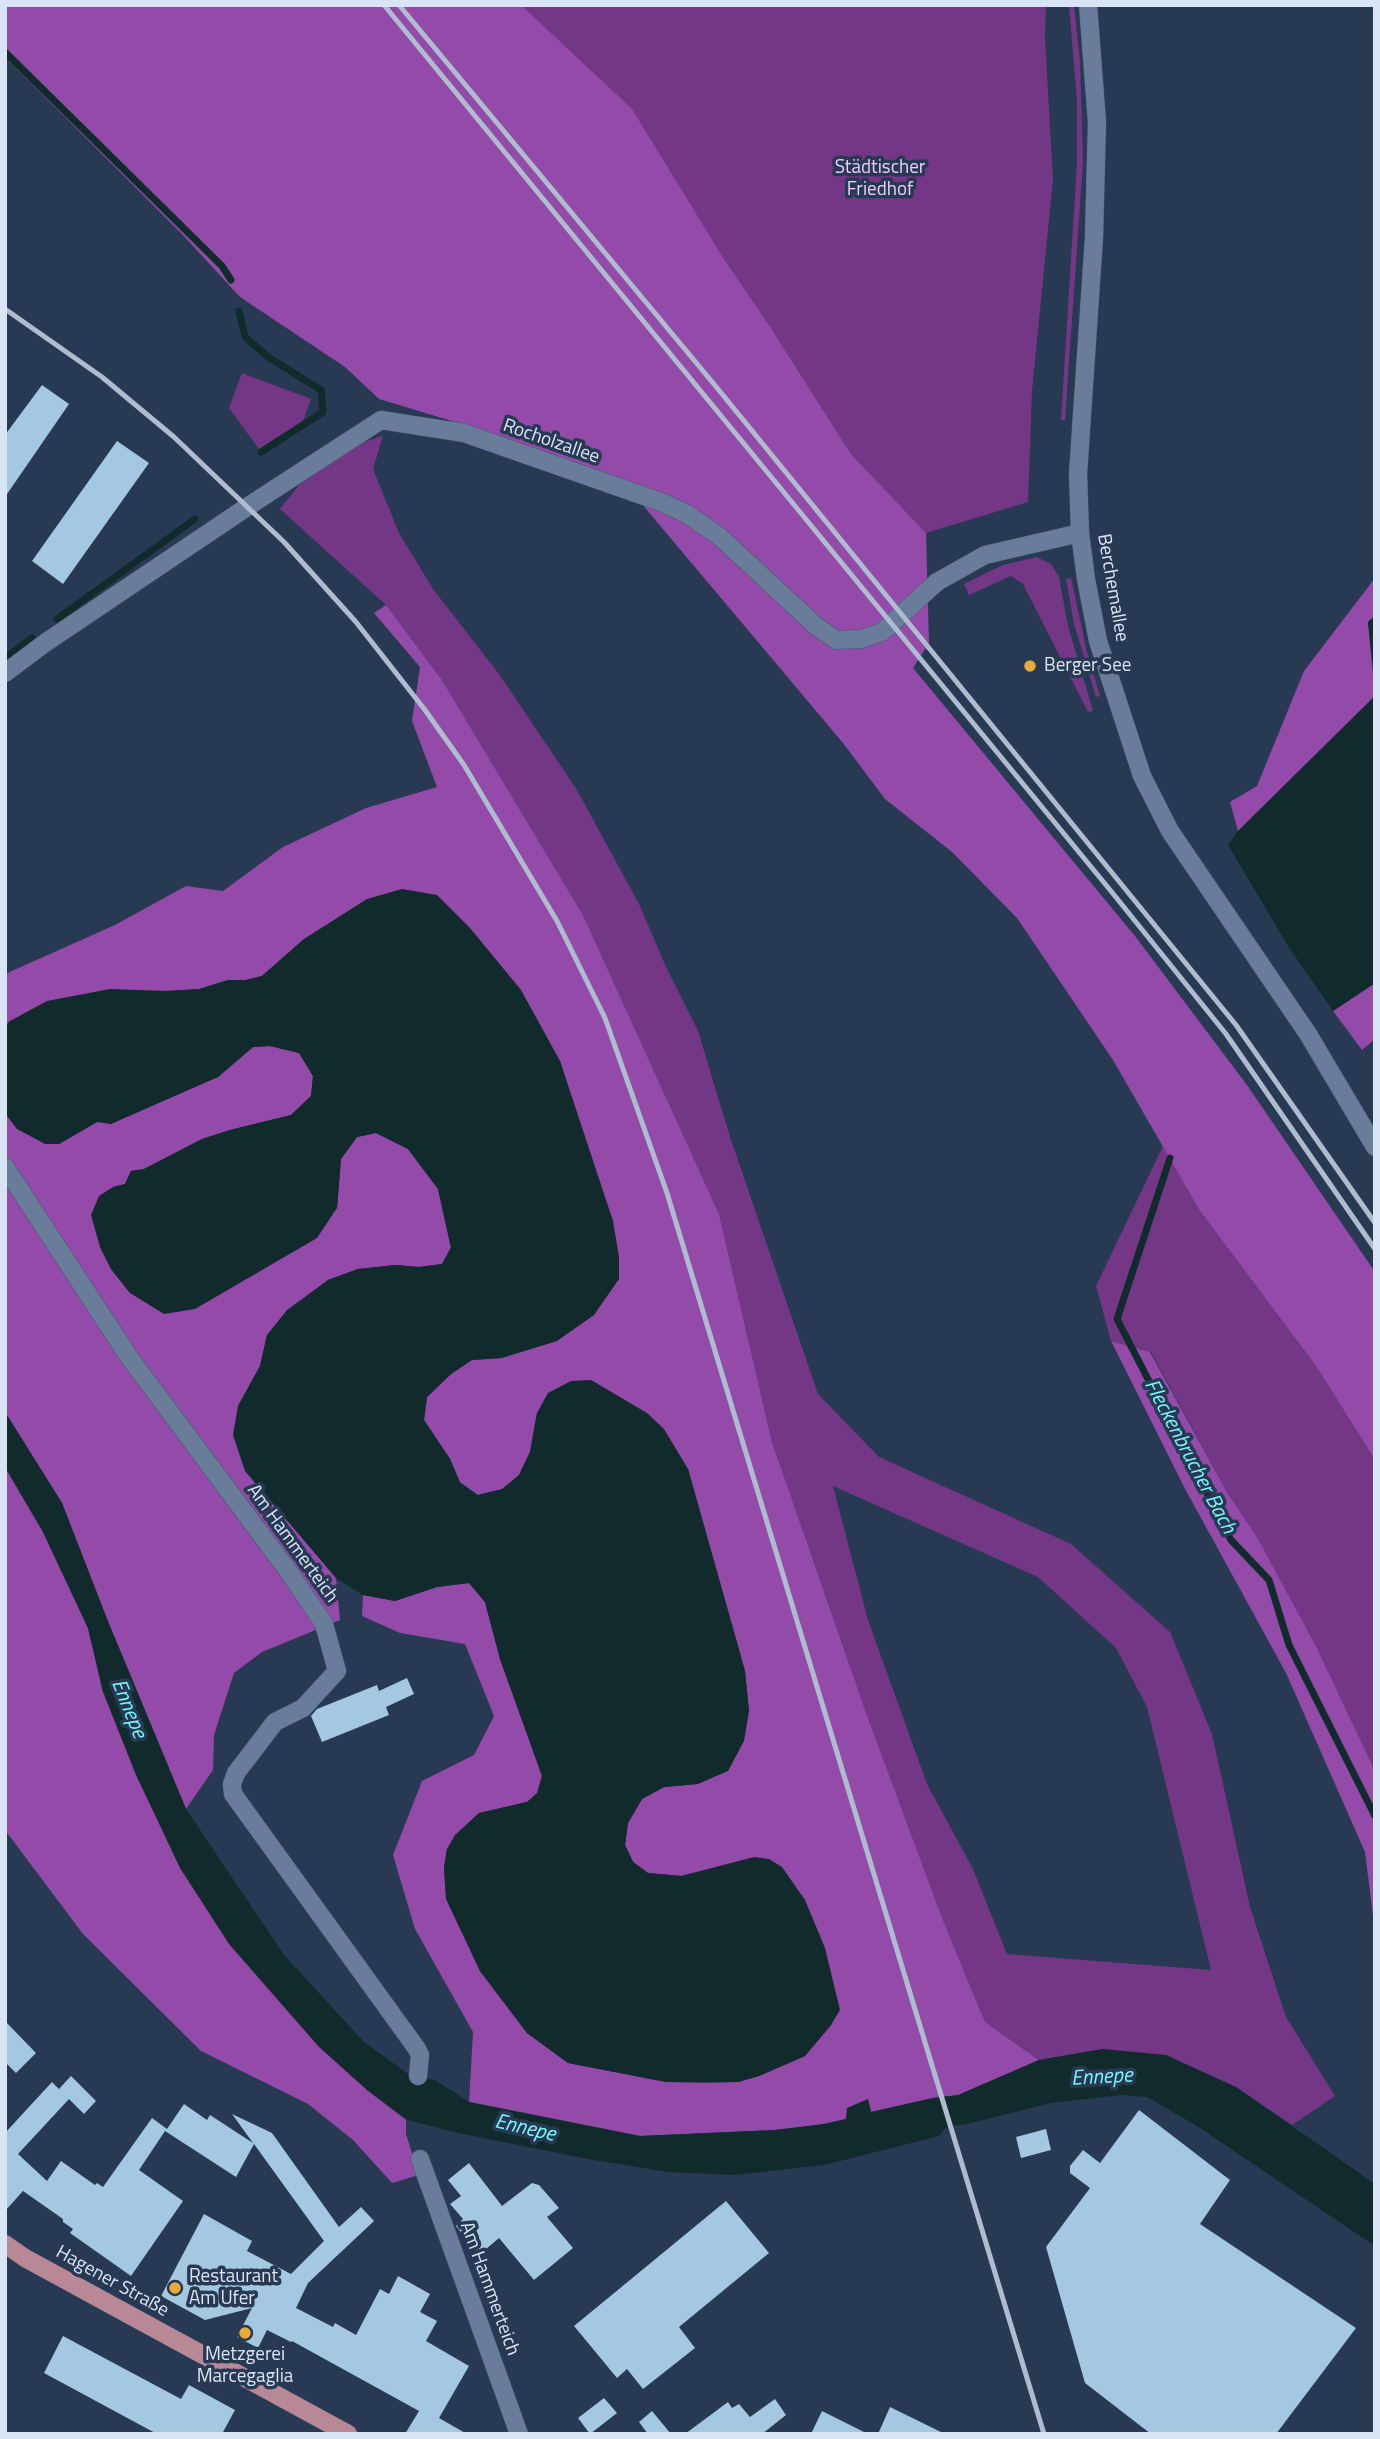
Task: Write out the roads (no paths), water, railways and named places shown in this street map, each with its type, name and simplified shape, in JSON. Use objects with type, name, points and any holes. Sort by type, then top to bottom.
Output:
[{"type":"main road","name":"Hagener Straße","points":[[5,2244],[346,2433]]},
{"type":"street","name":"Berchemallee","points":[[1088,5],[1097,135],[1094,237],[1078,474],[1080,533],[1098,641],[1142,776],[1170,831],[1308,1034],[1375,1147]]},
{"type":"street","name":"Rocholzallee","points":[[5,673],[45,643],[290,478],[381,420],[464,433],[661,502],[687,514],[719,536],[816,626],[836,640],[861,639],[882,632],[937,582],[985,555],[1080,533]]},
{"type":"street","name":"Am Hammerteich","points":[[5,1167],[129,1357],[324,1624],[337,1671],[303,1707],[275,1722],[236,1773],[232,1784],[233,1794],[417,2049],[420,2055],[418,2076]]},
{"type":"street","name":"Am Hammerteich","points":[[420,2159],[519,2434]]},
{"type":"water","points":[[1375,616],[1375,685],[1368,622]]},
{"type":"water","points":[[1375,696],[1375,983],[1333,1011],[1290,949],[1228,845],[1238,831]]},
{"type":"water","points":[[402,889],[437,895],[470,928],[521,990],[560,1061],[613,1221],[619,1257],[619,1279],[594,1315],[557,1341],[502,1358],[472,1360],[451,1374],[427,1397],[424,1420],[450,1459],[460,1483],[478,1495],[502,1489],[519,1475],[530,1452],[537,1413],[548,1393],[571,1381],[591,1380],[647,1413],[664,1429],[688,1469],[745,1671],[749,1711],[744,1741],[728,1771],[698,1784],[664,1787],[642,1799],[628,1823],[625,1845],[633,1862],[648,1873],[681,1876],[754,1857],[769,1859],[782,1867],[805,1900],[825,1948],[840,2010],[805,2056],[759,2076],[738,2082],[666,2082],[568,2063],[527,2033],[480,1971],[446,1899],[444,1868],[447,1849],[455,1835],[479,1813],[527,1802],[537,1793],[542,1776],[500,1659],[485,1602],[469,1583],[437,1587],[395,1601],[363,1595],[336,1578],[245,1471],[233,1435],[238,1406],[260,1366],[267,1335],[287,1310],[328,1280],[358,1269],[442,1264],[451,1248],[438,1189],[408,1149],[376,1133],[357,1137],[341,1159],[337,1208],[317,1238],[195,1309],[164,1314],[130,1293],[111,1269],[100,1247],[91,1215],[99,1196],[113,1187],[125,1184],[131,1171],[144,1169],[202,1139],[291,1115],[311,1096],[313,1076],[299,1053],[270,1046],[253,1047],[218,1077],[111,1124],[97,1122],[59,1144],[45,1144],[17,1129],[5,1113],[5,1026],[10,1021],[47,1001],[110,989],[199,989],[228,980],[262,976],[304,939],[367,899]]},
{"type":"water","name":"Ennepe","points":[[5,1412],[62,1503],[186,1809],[284,1955],[364,2042],[411,2076],[435,2080],[469,2102],[640,2136],[775,2130],[824,2124],[846,2119],[847,2108],[868,2099],[871,2112],[958,2095],[1039,2060],[1103,2049],[1166,2055],[1236,2087],[1375,2184],[1375,2246],[1197,2126],[1147,2097],[1121,2095],[1051,2103],[946,2127],[939,2136],[824,2165],[734,2175],[668,2172],[588,2159],[458,2133],[408,2120],[367,2090],[319,2047],[229,1944],[180,1868],[136,1775],[103,1692],[88,1628],[43,1532],[5,1467]]},
{"type":"waterway","points":[[5,52],[222,266],[231,280]]},
{"type":"waterway","points":[[239,311],[245,337],[268,357],[321,390],[323,412],[261,452]]},
{"type":"waterway","points":[[57,619],[195,519]]},
{"type":"waterway","points":[[5,658],[32,638]]},
{"type":"waterway","name":"Fleckenbrucher Bach","points":[[1170,1158],[1117,1319],[1231,1540],[1269,1580],[1289,1645],[1375,1816]]},
{"type":"railway","points":[[384,5],[1226,1034],[1375,1249]]},
{"type":"railway","points":[[399,5],[718,389],[1236,1025],[1375,1223]]},
{"type":"railway","points":[[5,309],[102,377],[174,437],[284,542],[356,622],[464,765],[557,921],[605,1018],[667,1193],[1044,2434]]},
{"type":"place","name":"Berger See","points":[[1030,666]]},
{"type":"place","name":"Restaurant Am Ufer","points":[[175,2288]]},
{"type":"place","name":"Metzgerei Marcegaglia","points":[[245,2333]]},
{"type":"park label","name":"Städtischer Friedhof","points":[[880,179]]}]
